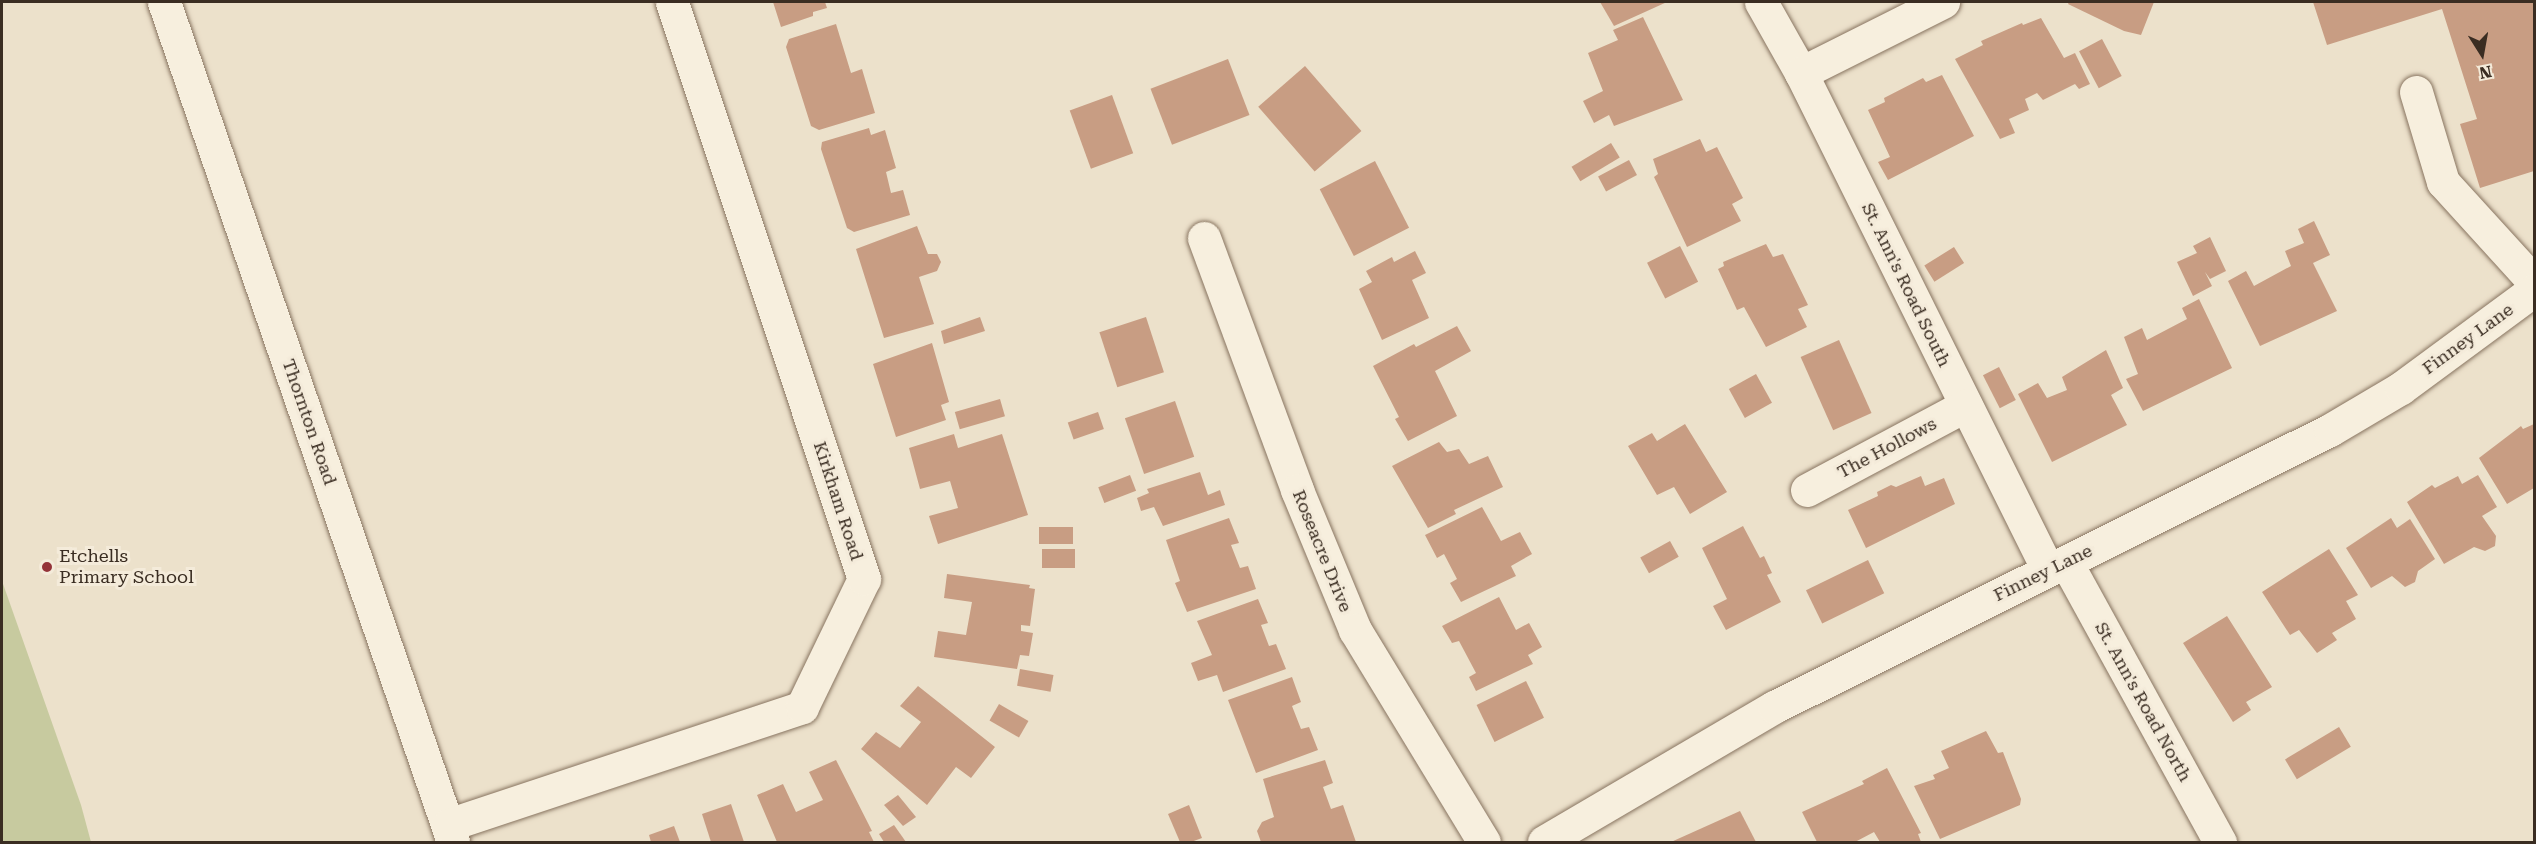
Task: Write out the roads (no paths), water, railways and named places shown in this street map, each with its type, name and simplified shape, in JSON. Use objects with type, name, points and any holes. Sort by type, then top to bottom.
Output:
[{"type":"street","name":"Thornton Road","points":[[164,2],[450,834]]},
{"type":"street","name":"Kirkham Road","points":[[450,834],[802,707],[864,579],[672,2]]},
{"type":"street","name":"St. Ann's Road South","points":[[1761,2],[1801,73],[1966,405],[2057,566]]},
{"type":"street","points":[[1801,73],[1943,2]]},
{"type":"street","points":[[2415,92],[2443,182],[2535,282]]},
{"type":"street","name":"Roseacre Drive","points":[[1204,238],[1297,490],[1355,630],[1484,843]]},
{"type":"street","name":"Finney Lane","points":[[1544,843],[1774,707],[2330,430],[2401,388],[2535,290]]},
{"type":"street","name":"The Hollows","points":[[1807,490],[1966,405]]},
{"type":"street","name":"St. Ann's Road North","points":[[2057,566],[2220,843]]},
{"type":"place","name":"Etchells Primary School","points":[[47,567]]}]
